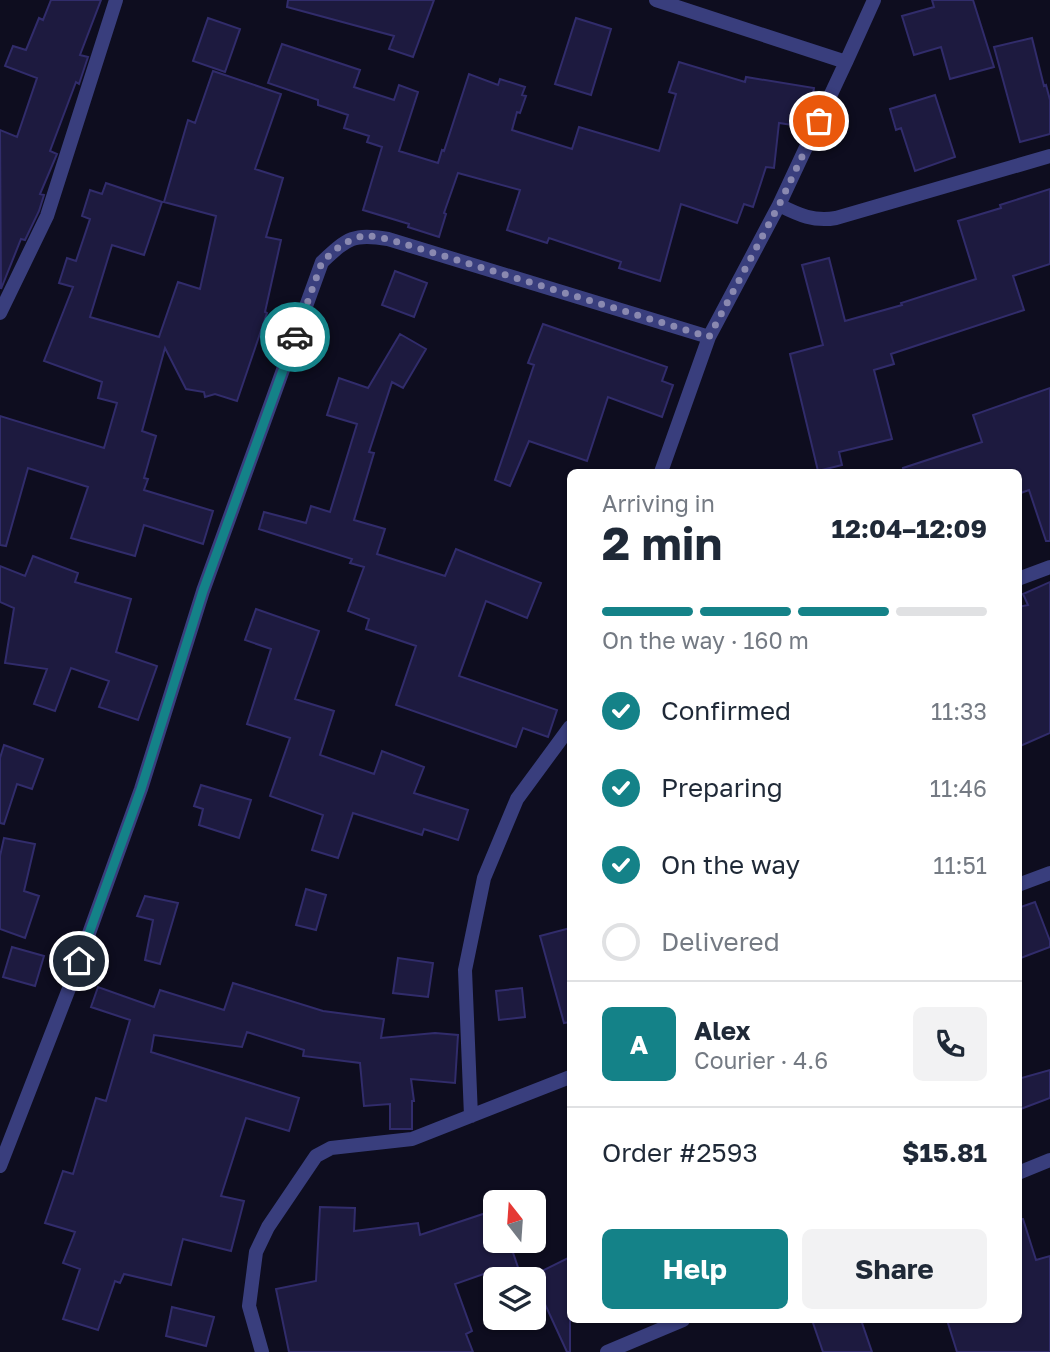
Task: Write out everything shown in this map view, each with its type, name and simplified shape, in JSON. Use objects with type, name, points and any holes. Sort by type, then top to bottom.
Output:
[{"type":"street","points":[[0,313],[47,216],[116,0]]},
{"type":"street","points":[[656,0],[846,62]]},
{"type":"street","points":[[662,469],[709,337],[779,205],[873,0]]},
{"type":"street","points":[[779,205],[806,218],[829,220],[1050,156]]},
{"type":"street","points":[[0,1166],[70,986],[141,789],[203,591],[322,262],[342,244],[364,235],[388,239],[709,337]]},
{"type":"street","points":[[1022,578],[1050,567]]},
{"type":"street","points":[[471,1116],[465,970],[484,878],[517,799],[567,731]]},
{"type":"street","points":[[1022,884],[1050,873]]},
{"type":"street","points":[[262,1352],[249,1306],[256,1252],[268,1227],[316,1156],[331,1148],[412,1139],[567,1078]]},
{"type":"street","points":[[1022,1171],[1050,1160]]},
{"type":"street","points":[[607,1352],[676,1323]]},
{"type":"building","points":[[51,0],[101,0],[80,55],[88,57],[79,84],[76,82],[50,151],[57,154],[40,194],[44,195],[39,211],[25,240],[21,239],[1,289],[0,130],[17,137],[37,78],[5,66],[13,46],[26,50],[39,18],[43,20]]},
{"type":"building","points":[[288,0],[434,0],[413,57],[389,49],[394,36],[287,7]]},
{"type":"building","points":[[932,0],[973,0],[994,67],[950,79],[941,47],[914,55],[902,16],[934,7]]},
{"type":"building","points":[[208,18],[240,29],[225,72],[193,61]]},
{"type":"building","points":[[576,18],[611,29],[591,95],[555,84]]},
{"type":"building","points":[[1032,38],[1050,100],[1050,134],[1020,142],[994,47]]},
{"type":"building","points":[[282,44],[360,70],[354,87],[394,100],[399,85],[418,92],[399,151],[438,163],[469,74],[498,85],[500,79],[525,87],[522,95],[526,96],[520,113],[517,112],[512,130],[572,149],[579,127],[659,151],[676,94],[669,92],[679,62],[745,82],[746,77],[814,88],[805,127],[779,123],[774,168],[766,167],[753,207],[744,204],[737,223],[681,204],[660,281],[619,268],[621,262],[549,238],[547,243],[507,230],[520,190],[458,173],[439,237],[408,227],[409,224],[363,210],[382,147],[367,142],[369,136],[344,128],[348,115],[318,105],[318,100],[268,83]]},
{"type":"building","points":[[213,71],[281,94],[255,169],[283,178],[266,237],[281,240],[265,312],[267,313],[237,401],[215,394],[205,397],[204,392],[186,389],[165,348],[142,431],[156,436],[144,478],[148,479],[144,490],[213,511],[203,544],[144,525],[135,556],[71,538],[88,487],[28,468],[6,546],[0,545],[0,416],[104,448],[117,403],[98,398],[102,382],[44,361],[73,287],[59,283],[67,258],[76,261],[90,219],[82,216],[90,190],[102,194],[106,183],[162,202],[144,255],[112,245],[90,317],[159,337],[178,282],[200,289],[216,216],[164,202],[188,120],[195,123]]},
{"type":"building","points":[[935,95],[955,157],[915,171],[901,128],[896,130],[890,109]]},
{"type":"building","points":[[1050,189],[1050,264],[1013,276],[1024,310],[891,354],[894,364],[874,370],[892,439],[839,452],[842,465],[818,469],[790,354],[823,345],[802,265],[829,258],[845,321],[902,305],[901,303],[976,279],[958,221],[1001,208],[1000,205]]},
{"type":"building","points":[[395,271],[427,283],[414,317],[382,305]]},
{"type":"building","points":[[543,324],[667,367],[662,381],[673,385],[662,417],[608,397],[587,461],[529,441],[510,486],[495,480],[534,365],[528,363]]},
{"type":"building","points":[[400,334],[426,349],[403,388],[392,382],[369,452],[374,453],[354,520],[385,529],[377,554],[445,576],[456,549],[541,583],[527,618],[486,601],[459,676],[557,710],[548,737],[523,728],[516,747],[396,705],[416,646],[366,629],[369,619],[348,611],[364,567],[350,563],[352,559],[259,529],[264,512],[306,523],[311,506],[330,512],[357,424],[327,415],[339,378],[368,388]]},
{"type":"building","points":[[1050,388],[1050,541],[1046,541],[1029,490],[1022,493],[1022,469],[903,469],[982,442],[973,415]]},
{"type":"building","points":[[33,556],[78,573],[75,582],[131,599],[116,652],[157,666],[138,720],[99,707],[109,681],[71,668],[55,711],[34,704],[47,669],[5,663],[14,608],[0,602],[0,566],[25,576]]},
{"type":"building","points":[[1050,582],[1050,733],[1022,745],[1022,606],[1028,605],[1023,594]]},
{"type":"building","points":[[256,609],[319,631],[295,699],[334,711],[320,755],[374,774],[382,751],[424,767],[414,793],[468,810],[458,840],[424,829],[422,835],[353,813],[338,858],[312,850],[323,815],[270,796],[290,738],[247,724],[271,649],[245,640]]},
{"type":"building","points":[[4,745],[43,759],[32,789],[17,784],[4,824],[0,823],[0,758]]},
{"type":"building","points":[[201,785],[251,800],[239,838],[199,825],[203,809],[194,806]]},
{"type":"building","points":[[4,838],[35,844],[24,891],[39,896],[25,938],[0,929],[0,856]]},
{"type":"building","points":[[306,889],[326,895],[316,930],[296,925]]},
{"type":"building","points":[[145,896],[178,903],[160,964],[145,960],[153,920],[137,916]]},
{"type":"building","points":[[1035,902],[1050,947],[1022,958],[1022,907]]},
{"type":"building","points":[[567,929],[567,1022],[564,1023],[540,936]]},
{"type":"building","points":[[12,947],[44,956],[35,986],[3,977]]},
{"type":"building","points":[[398,958],[433,963],[428,997],[393,993]]},
{"type":"building","points":[[233,983],[323,1011],[384,1019],[381,1038],[435,1033],[458,1035],[455,1083],[411,1079],[414,1101],[412,1129],[390,1129],[390,1104],[364,1106],[360,1063],[303,1056],[304,1050],[247,1032],[242,1047],[154,1035],[151,1052],[299,1098],[289,1131],[246,1118],[221,1196],[244,1201],[231,1251],[183,1239],[171,1285],[124,1274],[120,1283],[115,1281],[98,1330],[63,1319],[80,1269],[63,1263],[75,1232],[45,1223],[63,1171],[73,1174],[96,1098],[106,1101],[130,1020],[91,1007],[98,987],[154,1007],[160,990],[224,1010]]},
{"type":"building","points":[[522,988],[525,1017],[499,1020],[496,991]]},
{"type":"building","points":[[1050,1070],[1050,1098],[1022,1108],[1022,1078]]},
{"type":"building","points":[[320,1207],[355,1208],[354,1231],[418,1223],[420,1235],[483,1214],[483,1253],[513,1253],[518,1267],[483,1267],[483,1274],[455,1284],[472,1331],[466,1334],[473,1352],[289,1352],[276,1289],[316,1281]]},
{"type":"building","points":[[1023,1219],[1036,1260],[1050,1256],[1050,1352],[957,1352],[948,1323],[1022,1323]]},
{"type":"building","points":[[567,1258],[567,1323],[570,1323],[570,1352],[567,1352],[546,1306],[546,1269]]},
{"type":"building","points":[[172,1307],[214,1317],[206,1346],[166,1336]]},
{"type":"building","points":[[813,1323],[862,1323],[872,1352],[823,1352]]},
{"type":"way so far","points":[[295,337],[322,262],[342,244],[364,235],[388,239],[709,337],[779,205],[819,121]]},
{"type":"route","points":[[79,961],[141,789],[203,591],[295,337]]}]
